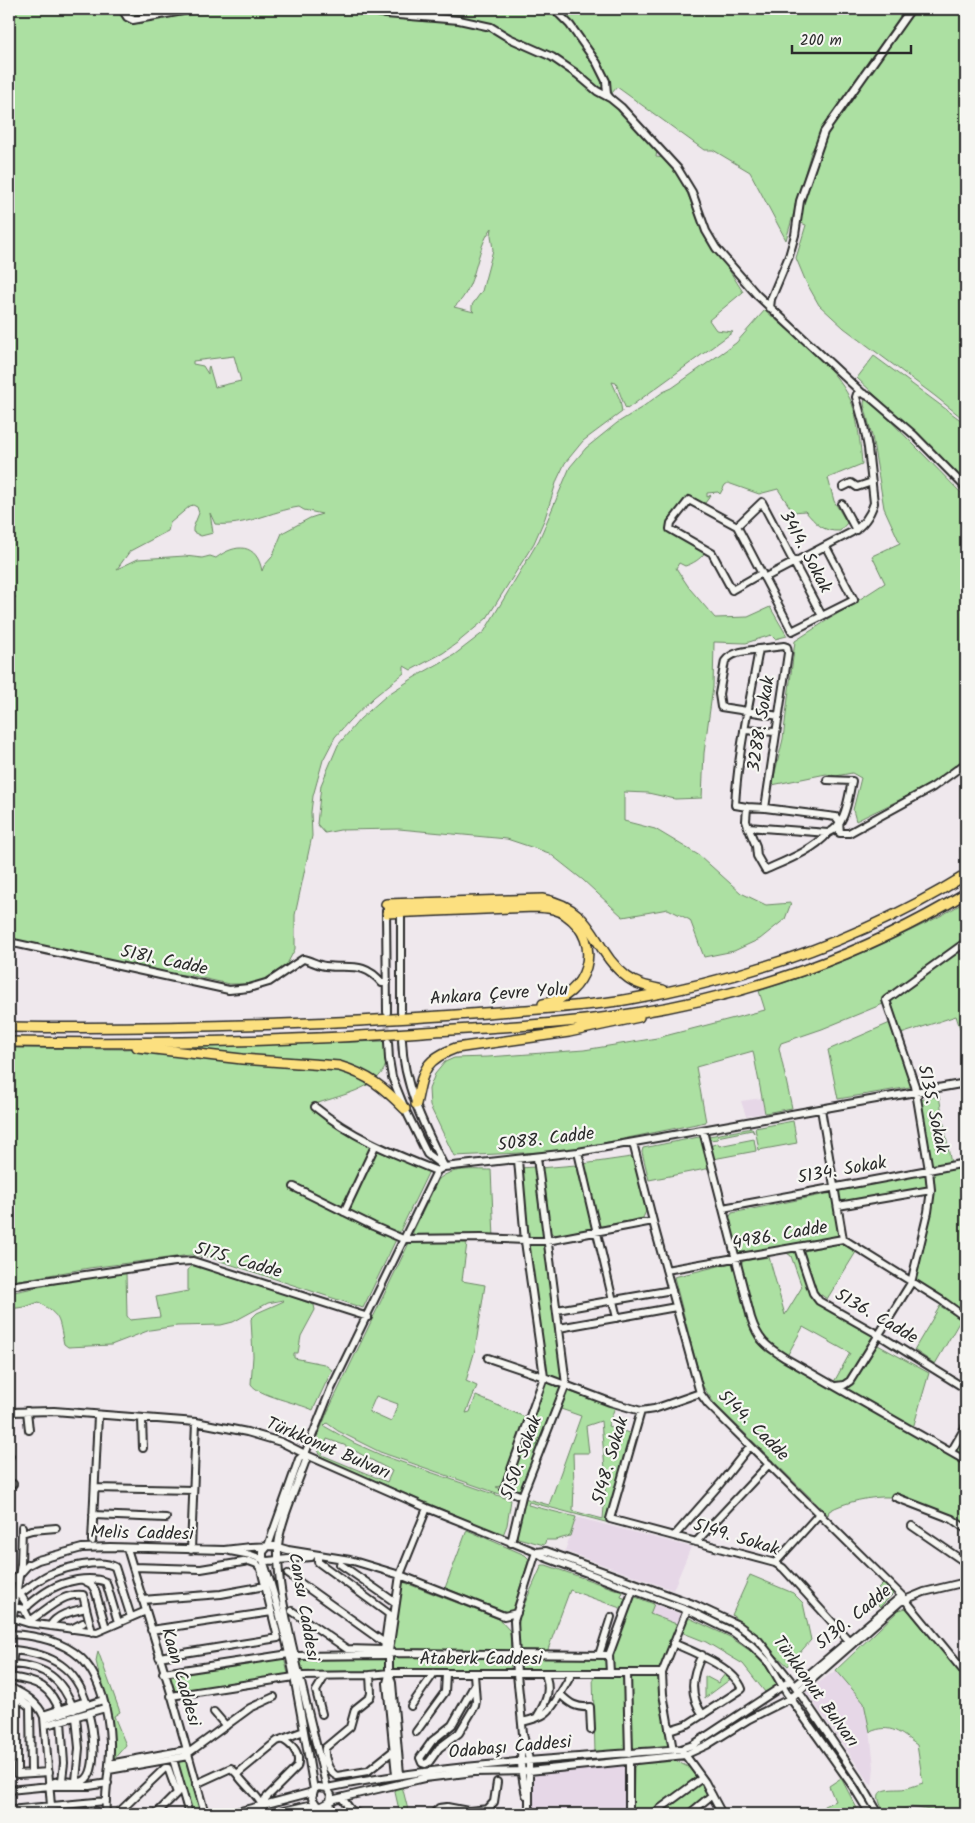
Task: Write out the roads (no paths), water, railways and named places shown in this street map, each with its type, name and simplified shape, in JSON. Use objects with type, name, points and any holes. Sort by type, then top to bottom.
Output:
[{"type":"highway","name":"Ankara Çevre Yolu","points":[[9,1027],[94,1028],[324,1022],[494,1012],[628,1000],[758,969],[826,946],[883,921],[966,875]]},
{"type":"highway","name":"Ankara Çevre Yolu","points":[[9,1042],[238,1041],[383,1035],[597,1019],[674,1006],[762,984],[831,960],[889,935],[966,893]]},
{"type":"highway","points":[[386,908],[401,903],[542,899],[553,901],[564,905],[584,921],[612,962],[628,978],[636,983],[667,991]]},
{"type":"highway","points":[[386,908],[402,913],[536,906],[552,908],[565,914],[575,922],[583,932],[588,955],[587,967],[579,984],[561,999],[549,1003],[494,1012]]},
{"type":"highway","points":[[416,1104],[426,1067],[438,1054],[456,1048],[569,1032],[627,1021],[674,1006]]},
{"type":"highway","points":[[95,1043],[242,1059],[339,1066],[353,1070],[373,1080],[404,1108]]},
{"type":"street","points":[[122,9],[127,17],[133,20],[194,9]]},
{"type":"street","points":[[364,9],[386,14],[459,20],[491,27],[508,38],[552,57],[577,74],[597,91],[610,98],[621,107],[678,169],[692,192],[706,231],[716,248],[736,272],[770,308],[862,392],[914,435],[966,488]]},
{"type":"street","points":[[554,9],[570,25],[597,63],[606,81],[607,94],[610,98]]},
{"type":"street","points":[[770,308],[771,300],[795,235],[800,201],[824,132],[911,9]]},
{"type":"street","points":[[828,546],[854,600],[792,631],[763,575],[737,526],[689,500],[671,523],[670,529],[712,553],[732,590],[763,575],[794,563],[856,530],[864,523],[872,511],[874,503],[864,426],[856,397],[857,394],[862,392]]},
{"type":"street","points":[[843,487],[851,483],[857,487],[872,482]]},
{"type":"street","name":"3414. Sokak","points":[[737,526],[762,502],[822,616]]},
{"type":"street","points":[[842,504],[856,530]]},
{"type":"street","name":"3288. Sokak","points":[[759,649],[784,646],[787,647],[788,653],[765,808]]},
{"type":"street","points":[[779,716],[748,711],[721,707],[719,694],[725,661],[728,657],[736,653],[759,649],[748,711],[744,730],[736,783],[735,805],[836,817],[840,833],[849,833],[933,787],[966,763]]},
{"type":"street","points":[[744,730],[776,732]]},
{"type":"street","points":[[747,807],[746,821],[756,846],[757,856],[765,870],[791,858],[823,838],[839,825],[846,808],[852,781],[827,780]]},
{"type":"street","points":[[748,826],[828,833]]},
{"type":"street","points":[[401,903],[401,1012]]},
{"type":"street","points":[[386,908],[387,1012]]},
{"type":"street","name":"5181. Cadde","points":[[9,942],[229,990],[249,988],[269,982],[299,961],[307,960],[328,966],[358,967],[376,975],[382,983],[387,983]]},
{"type":"street","name":"5135. Sokak","points":[[836,1386],[844,1385],[850,1381],[911,1283],[928,1212],[931,1190],[930,1170],[916,1092],[886,1000],[965,946]]},
{"type":"street","points":[[402,1040],[402,1058],[406,1078],[444,1167]]},
{"type":"street","points":[[388,1042],[392,1077],[404,1108],[427,1154],[444,1167]]},
{"type":"street","name":"5088. Cadde","points":[[437,1171],[444,1167],[537,1158],[633,1143],[966,1083]]},
{"type":"street","points":[[305,1454],[331,1389],[368,1317],[403,1239],[437,1171],[375,1146],[334,1122],[315,1107]]},
{"type":"street","points":[[821,1109],[843,1240]]},
{"type":"street","points":[[703,1131],[751,1318],[756,1332],[762,1341],[785,1358],[966,1461]]},
{"type":"street","name":"5144. Cadde","points":[[633,1143],[700,1393],[708,1404],[820,1513],[903,1598],[966,1674]]},
{"type":"street","points":[[344,1212],[375,1146]]},
{"type":"street","points":[[578,1152],[617,1318]]},
{"type":"street","points":[[537,1158],[566,1384]]},
{"type":"street","points":[[518,1160],[525,1241],[544,1377],[504,1489],[522,1496]]},
{"type":"street","name":"5134. Sokak","points":[[723,1208],[966,1163]]},
{"type":"street","points":[[294,1188],[403,1239],[480,1238],[547,1241],[653,1221]]},
{"type":"street","points":[[838,1206],[931,1190]]},
{"type":"street","name":"4986. Cadde","points":[[666,1270],[843,1240],[911,1283],[942,1300],[966,1318]]},
{"type":"street","name":"5136. Cadde","points":[[798,1248],[816,1298],[966,1390]]},
{"type":"street","name":"5175. Cadde","points":[[9,1286],[193,1261],[368,1317]]},
{"type":"street","points":[[557,1310],[672,1290]]},
{"type":"street","points":[[559,1328],[676,1307]]},
{"type":"street","points":[[488,1358],[566,1384],[610,1402],[641,1411],[654,1409],[700,1393]]},
{"type":"street","name":"5150. Sokak","points":[[511,1543],[522,1496],[566,1384]]},
{"type":"street","points":[[27,1411],[29,1430]]},
{"type":"street","name":"Türkkonut Bulvarı","points":[[9,1412],[54,1411],[98,1416],[196,1422],[247,1432],[281,1442],[427,1508],[536,1552],[544,1558],[687,1610],[733,1632],[752,1646],[768,1662],[782,1686],[854,1788],[870,1814]]},
{"type":"street","name":"5148. Sokak","points":[[610,1519],[641,1411]]},
{"type":"street","points":[[92,1541],[98,1416]]},
{"type":"street","points":[[142,1419],[143,1448]]},
{"type":"street","points":[[191,1550],[196,1422]]},
{"type":"street","points":[[951,1452],[966,1426]]},
{"type":"street","points":[[675,1536],[750,1446]]},
{"type":"street","name":"Cansu Caddesi","points":[[305,1454],[299,1459],[268,1546],[263,1552],[263,1560],[292,1655],[327,1788],[331,1795],[332,1814]]},
{"type":"street","name":"Cansu Caddesi","points":[[292,1655],[278,1573],[278,1548],[282,1527],[306,1460],[305,1454]]},
{"type":"street","points":[[696,1542],[769,1464]]},
{"type":"street","points":[[95,1488],[193,1490]]},
{"type":"street","points":[[895,1497],[952,1519],[966,1529]]},
{"type":"street","points":[[292,1611],[347,1649],[384,1650],[388,1644],[400,1575],[427,1508]]},
{"type":"street","points":[[775,1563],[820,1513]]},
{"type":"street","points":[[93,1515],[166,1518]]},
{"type":"street","name":"5149. Sokak","points":[[610,1519],[775,1563],[783,1568],[851,1643]]},
{"type":"street","points":[[912,1526],[966,1563]]},
{"type":"street","points":[[21,1608],[19,1575],[22,1530],[56,1528]]},
{"type":"street","name":"Melis Caddesi","points":[[9,1583],[28,1565],[64,1552],[92,1546],[224,1550],[268,1546],[350,1560],[400,1575],[504,1616]]},
{"type":"street","name":"Kaan Caddesi","points":[[127,1548],[205,1814]]},
{"type":"street","name":"Melis Caddesi","points":[[224,1550],[251,1555],[263,1560],[321,1556]]},
{"type":"street","name":"Türkkonut Bulvarı","points":[[536,1552],[546,1551],[693,1604],[738,1625],[759,1641],[794,1686],[861,1783],[879,1814]]},
{"type":"street","points":[[529,1814],[529,1760],[523,1734],[514,1621],[536,1552]]},
{"type":"street","points":[[321,1556],[318,1562],[389,1614],[389,1674],[386,1683],[393,1751],[398,1775]]},
{"type":"street","points":[[133,1567],[201,1569],[250,1561],[257,1564],[261,1569],[278,1638],[159,1657]]},
{"type":"street","points":[[92,1632],[83,1595],[58,1601],[31,1620],[21,1608],[20,1594],[49,1574],[84,1565],[110,1564],[115,1567],[131,1617]]},
{"type":"street","points":[[340,1564],[396,1603]]},
{"type":"street","points":[[288,1574],[388,1644]]},
{"type":"street","points":[[106,1814],[110,1742],[103,1700],[90,1670],[80,1657],[66,1648],[38,1637],[9,1634],[12,1618],[21,1608],[48,1590],[96,1578],[106,1582],[118,1622]]},
{"type":"street","points":[[83,1580],[91,1584],[94,1590],[106,1628]]},
{"type":"street","name":"5130. Cadde","points":[[794,1686],[851,1643],[903,1598],[966,1580]]},
{"type":"street","points":[[142,1600],[221,1594],[265,1586]]},
{"type":"street","points":[[610,1673],[609,1655],[633,1590]]},
{"type":"street","points":[[50,1626],[56,1619],[64,1615],[86,1608]]},
{"type":"street","points":[[673,1750],[663,1694],[662,1673],[687,1610]]},
{"type":"street","points":[[12,1618],[28,1623],[97,1632],[146,1611]]},
{"type":"street","points":[[151,1630],[272,1612]]},
{"type":"street","points":[[515,1628],[504,1616],[517,1613]]},
{"type":"street","points":[[599,1655],[611,1617]]},
{"type":"street","points":[[69,1629],[83,1623]]},
{"type":"street","points":[[669,1730],[688,1724],[742,1689],[734,1676],[702,1655],[673,1643]]},
{"type":"street","points":[[62,1780],[64,1763],[60,1715],[47,1688],[26,1680],[10,1677],[14,1650],[47,1656],[60,1664],[78,1682],[86,1703]]},
{"type":"street","points":[[164,1673],[292,1655],[389,1654],[394,1652],[609,1655]]},
{"type":"street","points":[[702,1655],[695,1668],[693,1690],[696,1704],[703,1715]]},
{"type":"street","points":[[12,1664],[40,1669],[52,1675],[62,1686],[74,1711],[79,1748],[76,1782]]},
{"type":"street","points":[[627,1673],[629,1754]]},
{"type":"street","name":"Ataberk Caddesi","points":[[171,1696],[297,1676],[662,1673]]},
{"type":"street","points":[[389,1674],[392,1683],[398,1775]]},
{"type":"street","points":[[411,1706],[434,1674]]},
{"type":"street","points":[[416,1732],[445,1692],[447,1687],[446,1674]]},
{"type":"street","points":[[474,1674],[475,1706],[462,1728],[434,1754],[429,1762],[422,1763],[420,1758],[426,1747],[452,1725],[474,1686]]},
{"type":"street","points":[[370,1675],[370,1697],[355,1709],[350,1727],[325,1748],[330,1771],[337,1776],[368,1771],[393,1751]]},
{"type":"street","name":"Cansu Caddesi","points":[[297,1676],[314,1790],[312,1798],[319,1814]]},
{"type":"street","points":[[322,1714],[316,1691],[325,1676]]},
{"type":"street","points":[[537,1717],[548,1695],[546,1677]]},
{"type":"street","points":[[522,1722],[548,1713],[553,1708],[570,1677]]},
{"type":"street","name":"Odabaşı Caddesi","points":[[229,1814],[314,1790],[321,1786],[327,1788],[398,1775],[520,1760],[673,1750],[683,1752],[782,1686],[794,1686],[791,1698],[706,1745],[683,1752],[629,1762],[562,1766],[521,1772],[474,1772],[425,1778],[330,1801],[326,1805],[316,1804],[270,1814]]},
{"type":"street","points":[[9,1687],[29,1698],[40,1708],[45,1720],[51,1806]]},
{"type":"street","points":[[560,1694],[571,1704],[580,1708],[590,1707],[591,1730]]},
{"type":"street","points":[[31,1773],[30,1707],[17,1697],[17,1774],[49,1772]]},
{"type":"street","points":[[109,1767],[173,1759],[187,1754],[250,1708],[274,1697]]},
{"type":"street","points":[[45,1720],[74,1711],[86,1703],[103,1700]]},
{"type":"street","points":[[45,1720],[74,1711],[88,1713],[105,1708]]},
{"type":"street","points":[[214,1712],[226,1726]]},
{"type":"street","points":[[50,1785],[57,1780],[81,1782],[88,1779],[91,1774],[93,1742],[88,1713]]},
{"type":"street","points":[[237,1774],[278,1741],[304,1730]]},
{"type":"street","points":[[523,1734],[520,1760],[528,1802]]},
{"type":"street","points":[[263,1805],[264,1799],[297,1767],[298,1756],[291,1744],[282,1739]]},
{"type":"street","points":[[683,1752],[702,1778],[722,1814]]},
{"type":"street","points":[[109,1767],[187,1754]]},
{"type":"street","points":[[173,1759],[189,1814]]},
{"type":"street","points":[[629,1762],[629,1814]]},
{"type":"street","points":[[117,1814],[165,1768],[168,1768],[177,1793],[156,1814]]},
{"type":"street","points":[[196,1784],[231,1768],[263,1805]]},
{"type":"street","points":[[653,1814],[702,1778]]},
{"type":"street","points":[[483,1814],[494,1802],[497,1782]]},
{"type":"street","points":[[9,1790],[50,1785],[81,1786],[108,1783]]},
{"type":"street","points":[[689,1814],[712,1795]]},
{"type":"street","points":[[342,1798],[351,1810],[359,1814]]},
{"type":"street","points":[[9,1812],[41,1811],[51,1806],[106,1801]]},
{"type":"street","points":[[77,1804],[77,1812]]},
{"type":"street","points":[[435,1814],[434,1812],[439,1808],[468,1811],[489,1809]]},
{"type":"street","points":[[59,1814],[95,1811]]},
{"type":"tunnel","points":[[387,1016],[388,1038]]}]
